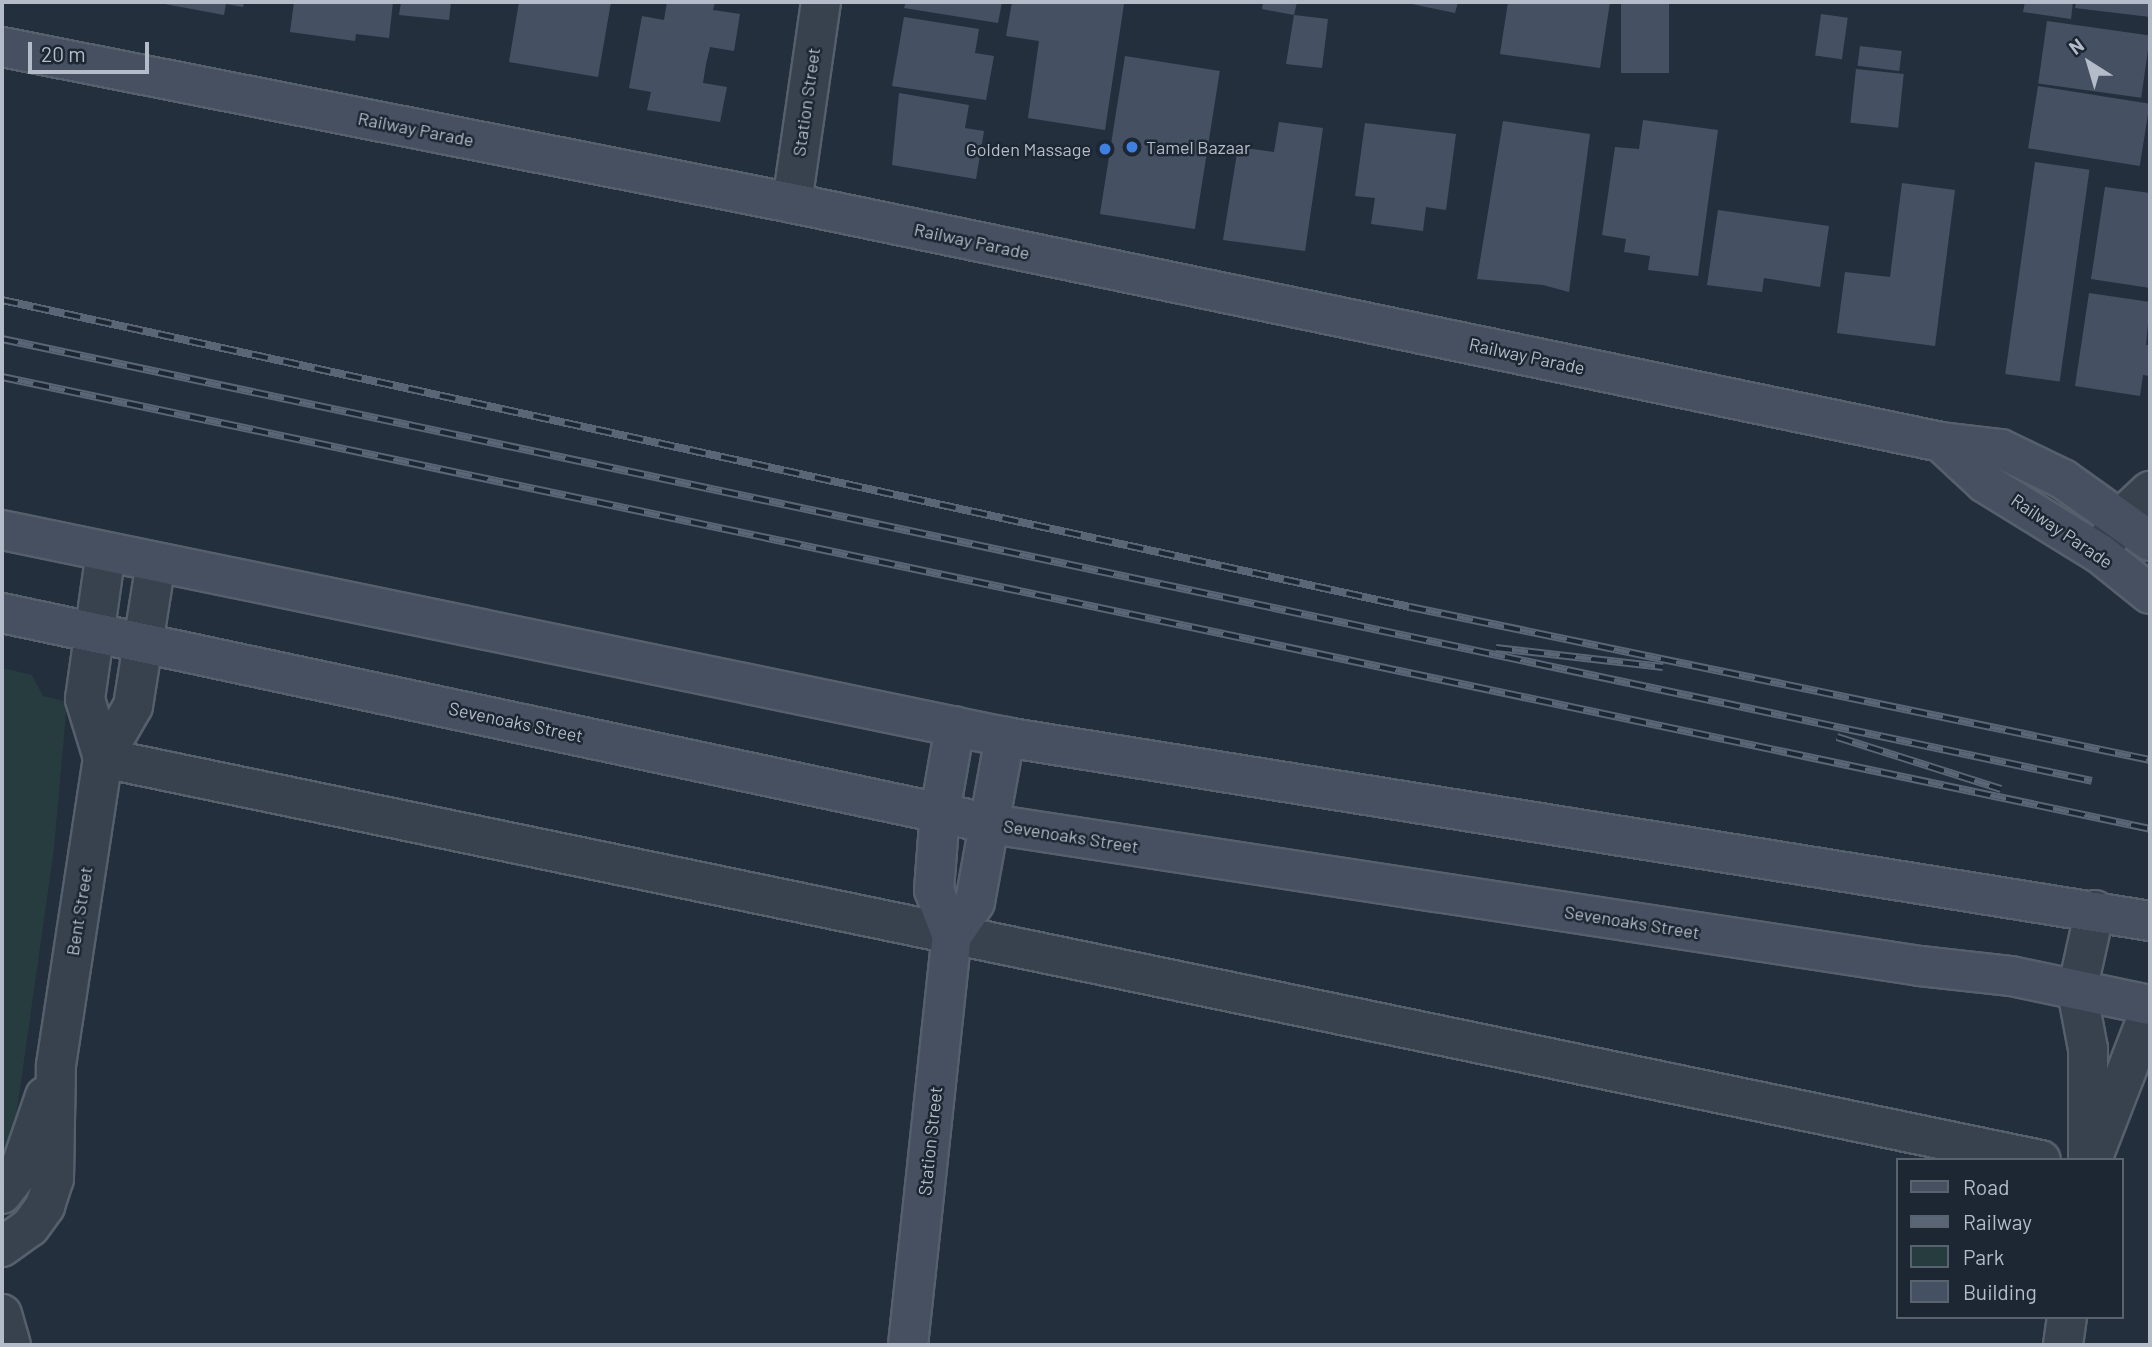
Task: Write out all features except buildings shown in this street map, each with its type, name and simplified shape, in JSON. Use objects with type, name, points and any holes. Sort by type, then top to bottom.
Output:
[{"type":"main road","name":"Railway Parade","points":[[2,47],[792,203],[1941,442],[2001,449],[2063,479],[2136,530]]},
{"type":"main road","name":"Railway Parade","points":[[1941,442],[1985,482],[2099,553],[2150,594]]},
{"type":"main road","points":[[2,530],[1005,737],[2095,910],[2150,921]]},
{"type":"main road","name":"Sevenoaks Street","points":[[2,613],[991,824],[1920,966],[2011,976],[2150,1004]]},
{"type":"main road","name":"Station Street","points":[[908,1345],[952,936],[934,890],[940,812],[955,726]]},
{"type":"main road","name":"Station Street","points":[[952,936],[975,902],[1005,737]]},
{"type":"street","name":"Station Street","points":[[792,203],[821,2]]},
{"type":"street","points":[[2099,553],[2136,530],[2150,491]]},
{"type":"street","name":"Bent Street","points":[[103,758],[86,699],[106,552]]},
{"type":"street","name":"Bent Street","points":[[2,1247],[30,1227],[45,1206],[54,1179],[56,1065],[103,758],[133,706],[156,563]]},
{"type":"street","points":[[103,758],[2031,1158]]},
{"type":"street","points":[[2090,1158],[2088,1049],[2077,991],[2095,910]]},
{"type":"street","points":[[2091,1158],[2150,1010]]},
{"type":"street","name":"Bent Street","points":[[2,1194],[19,1172],[56,1065]]},
{"type":"street","points":[[2,1314],[11,1345]]},
{"type":"street","points":[[2063,1345],[2067,1319]]},
{"type":"green space","points":[[2,668],[32,675],[43,696],[67,702],[54,849],[14,1131],[2,1160]]},
{"type":"railway","points":[[2,300],[1410,607],[2150,760]]},
{"type":"railway","points":[[2,339],[2092,781]]},
{"type":"railway","points":[[2,377],[2150,829]]},
{"type":"railway","points":[[1496,648],[1663,667]]},
{"type":"railway","points":[[1837,737],[2001,789]]},
{"type":"place","name":"Tamel Bazaar","points":[[1132,147]]},
{"type":"place","name":"Golden Massage","points":[[1105,149]]}]
